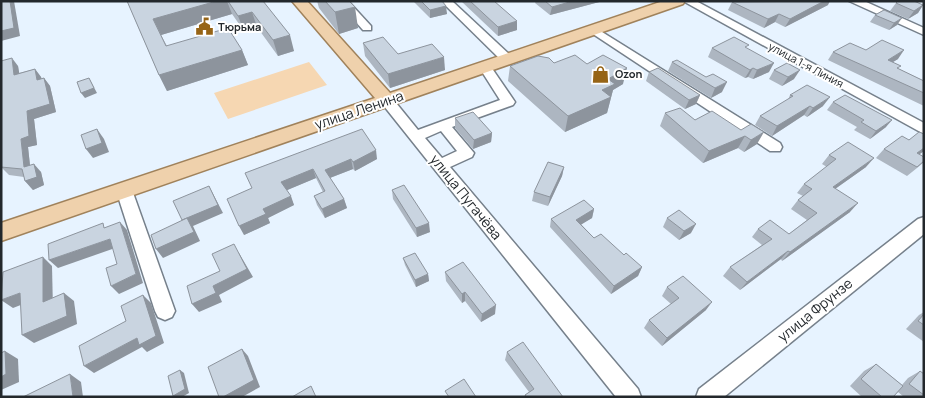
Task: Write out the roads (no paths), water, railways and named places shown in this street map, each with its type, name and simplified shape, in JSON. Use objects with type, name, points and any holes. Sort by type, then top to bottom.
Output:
[{"type":"main road","name":"улица Пугачёва","points":[[299,1],[387,101]]},
{"type":"main road","name":"улица Ленина","points":[[1,232],[678,1]]},
{"type":"street","points":[[342,1],[368,28]]},
{"type":"street","points":[[446,1],[508,59]]},
{"type":"street","name":"улица 1-я Линия","points":[[688,1],[924,129]]},
{"type":"street","points":[[854,1],[924,32]]},
{"type":"street","points":[[594,30],[775,147]]},
{"type":"street","points":[[416,136],[508,102],[485,67]]},
{"type":"street","name":"улица Пугачёва","points":[[387,101],[630,397]]},
{"type":"street","points":[[440,165],[467,153],[443,126]]},
{"type":"street","points":[[124,190],[165,311]]},
{"type":"street","name":"улица Фрунзе","points":[[707,397],[924,224]]},
{"type":"place","name":"Тюрьма","points":[[204,27]]},
{"type":"place","name":"Ozon","points":[[601,74]]}]
